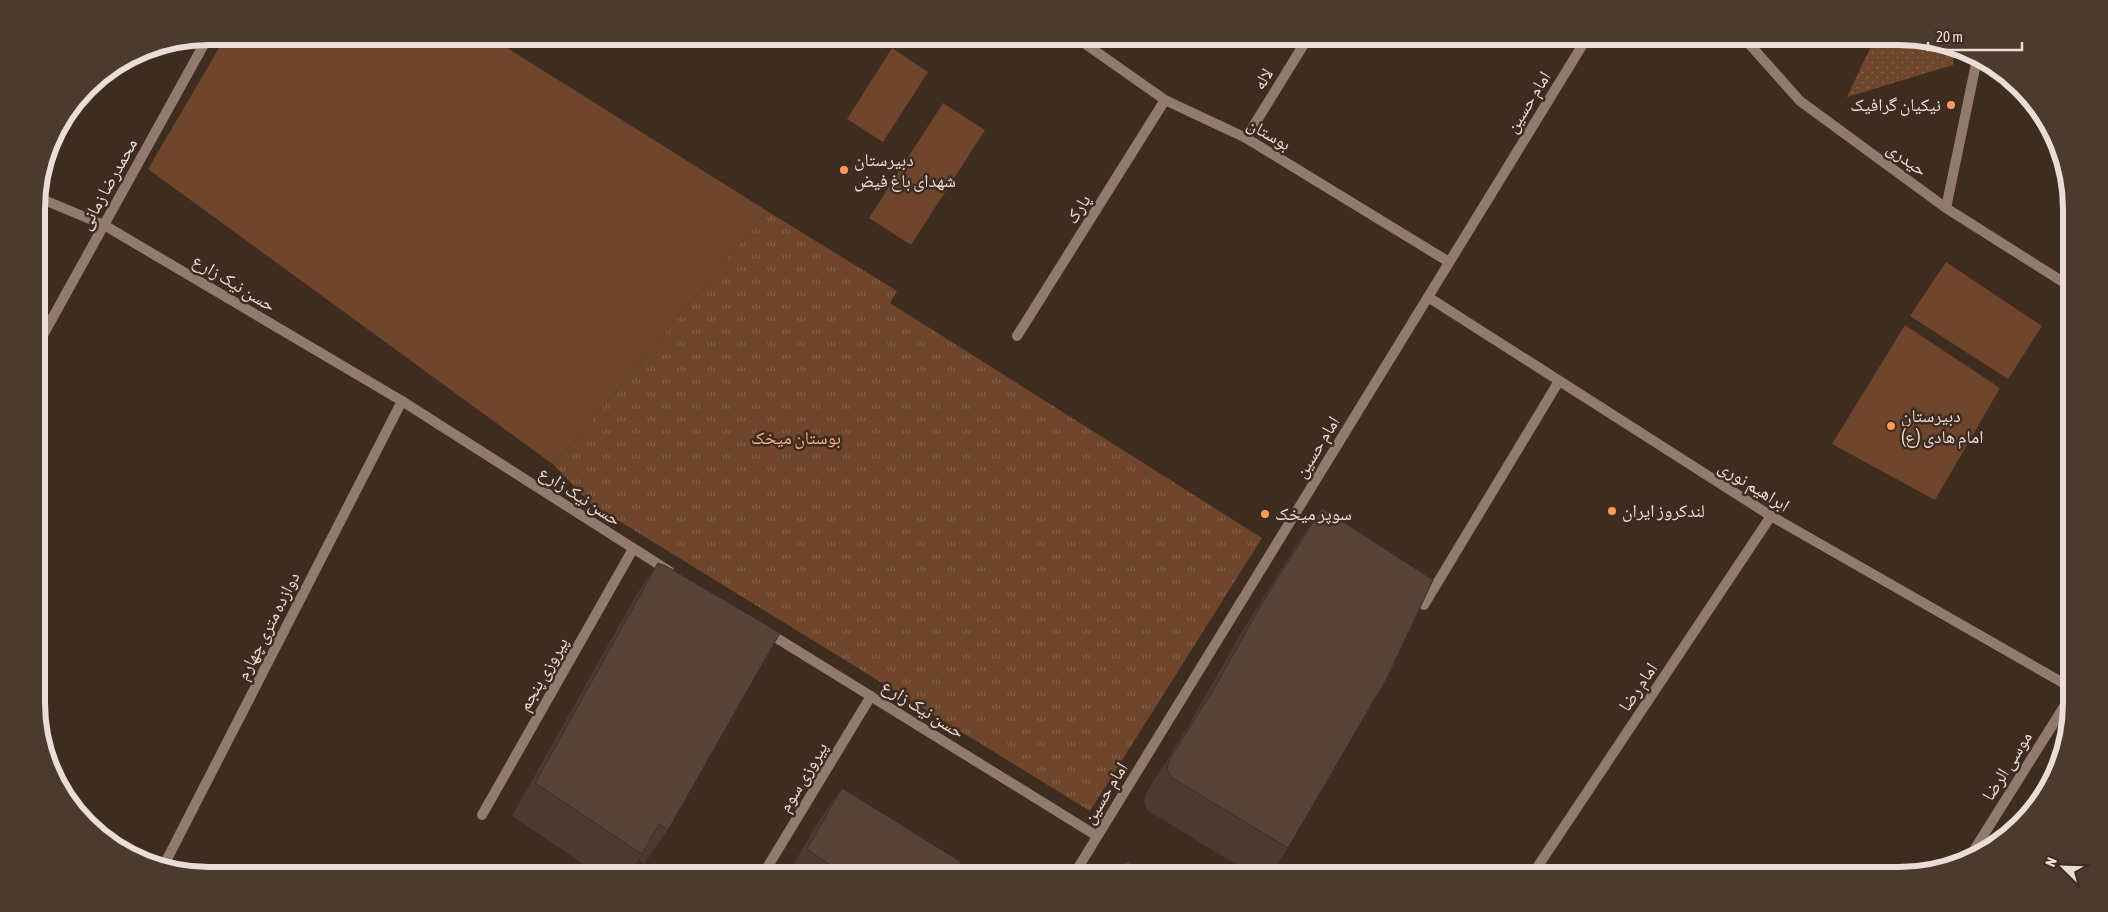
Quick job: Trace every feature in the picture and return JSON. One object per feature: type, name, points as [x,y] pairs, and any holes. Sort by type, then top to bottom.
[{"type":"street","name":"محمدرضا زمانی","points":[[45,332],[203,45]]},
{"type":"street","name":"بوستان","points":[[1087,45],[1165,100],[1246,138],[1448,262]]},
{"type":"street","name":"لاله","points":[[1246,138],[1303,45]]},
{"type":"street","name":"امام حسین","points":[[1079,867],[1582,45]]},
{"type":"street","name":"حیدری","points":[[1750,45],[1800,101],[1946,208],[2063,282]]},
{"type":"street","points":[[1946,208],[1976,65]]},
{"type":"street","name":"پارک","points":[[1017,336],[1165,100]]},
{"type":"street","name":"حسن نیک زارع","points":[[45,200],[104,225],[402,401],[675,575]]},
{"type":"street","name":"ابراهیم نوری","points":[[1428,297],[1771,516],[2063,683]]},
{"type":"street","points":[[1424,605],[1559,381]]},
{"type":"street","name":"دوازده متری چهارم","points":[[166,861],[402,401]]},
{"type":"street","name":"امام رضا","points":[[1538,867],[1771,516]]},
{"type":"street","name":"پیروزی پنجم","points":[[482,815],[633,549]]},
{"type":"street","name":"حسن نیک زارع","points":[[760,628],[1098,836]]},
{"type":"street","name":"پیروزی سوم","points":[[767,867],[871,696]]},
{"type":"street","name":"موسی الرضا","points":[[1976,847],[2063,709]]},
{"type":"green space","points":[[221,45],[502,45],[767,211],[554,465],[148,169]]},
{"type":"green space","points":[[1872,45],[1920,46],[1954,55],[1953,65],[1847,97]]},
{"type":"green space","points":[[892,48],[928,72],[883,142],[847,119]]},
{"type":"green space","points":[[943,103],[985,130],[911,245],[869,218]]},
{"type":"green space","name":"بوستان میخک","points":[[767,211],[897,291],[890,303],[1262,538],[1090,811],[590,503],[554,465]]},
{"type":"green space","points":[[1946,262],[2042,326],[2008,379],[1910,316]]},
{"type":"green space","points":[[1905,325],[2000,388],[1935,500],[1832,444]]},
{"type":"building","points":[[1322,508],[1433,580],[1387,678],[1288,848],[1171,777],[1167,769],[1169,760],[1212,692],[1264,600]]},
{"type":"building","points":[[658,563],[780,633],[668,830],[659,824],[642,854],[535,783]]},
{"type":"building","points":[[842,788],[961,862],[958,867],[833,867],[807,849]]},
{"type":"building","points":[[1128,862],[1136,867],[1115,867]]},
{"type":"place","name":"نیکیان گرافیک","points":[[1951,105]]},
{"type":"place","name":"دبیرستان شهدای باغ فیض","points":[[844,170]]},
{"type":"place","name":"دبیرستان امام هادی (ع)","points":[[1891,426]]},
{"type":"place","name":"لندکروز ایران","points":[[1612,511]]},
{"type":"place","name":"سوپر میخک","points":[[1265,514]]}]
